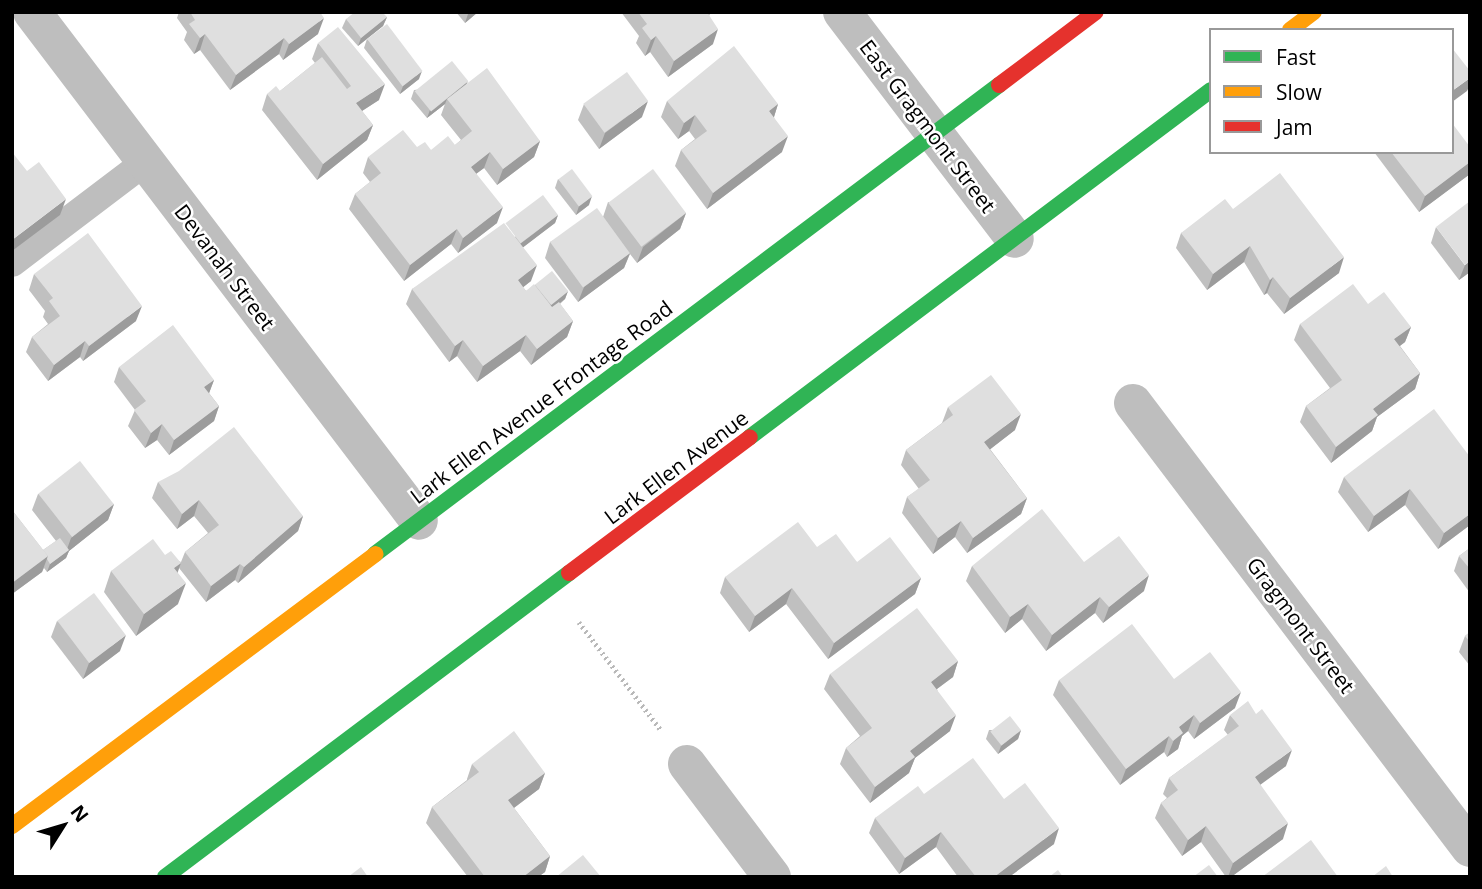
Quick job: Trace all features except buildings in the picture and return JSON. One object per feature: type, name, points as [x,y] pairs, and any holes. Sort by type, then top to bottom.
[{"type":"street","name":"Devanah Street","points":[[33,12],[419,521]]},
{"type":"street","name":"East Gragmont Street","points":[[842,12],[1015,239]]},
{"type":"street","name":"Lark Ellen Avenue Frontage Road","points":[[12,826],[932,132],[1096,12]]},
{"type":"street","points":[[1293,28],[1314,12]]},
{"type":"street","name":"Lark Ellen Avenue","points":[[165,877],[1209,92]]},
{"type":"street","name":"Gragmont Street","points":[[1133,403],[1470,848]]},
{"type":"street","points":[[687,764],[772,877]]},
{"type":"lane","points":[[12,263],[145,162]]},
{"type":"path","points":[[552,587],[687,764]]},
{"type":"traffic: fast","points":[[375,554],[999,85]]},
{"type":"traffic: fast","points":[[750,437],[1209,92]]},
{"type":"traffic: fast","points":[[165,877],[569,573]]},
{"type":"traffic: slow","points":[[1293,28],[1314,12]]},
{"type":"traffic: slow","points":[[12,826],[375,554]]},
{"type":"traffic: jam","points":[[999,85],[1096,12]]},
{"type":"traffic: jam","points":[[569,573],[750,437]]}]
